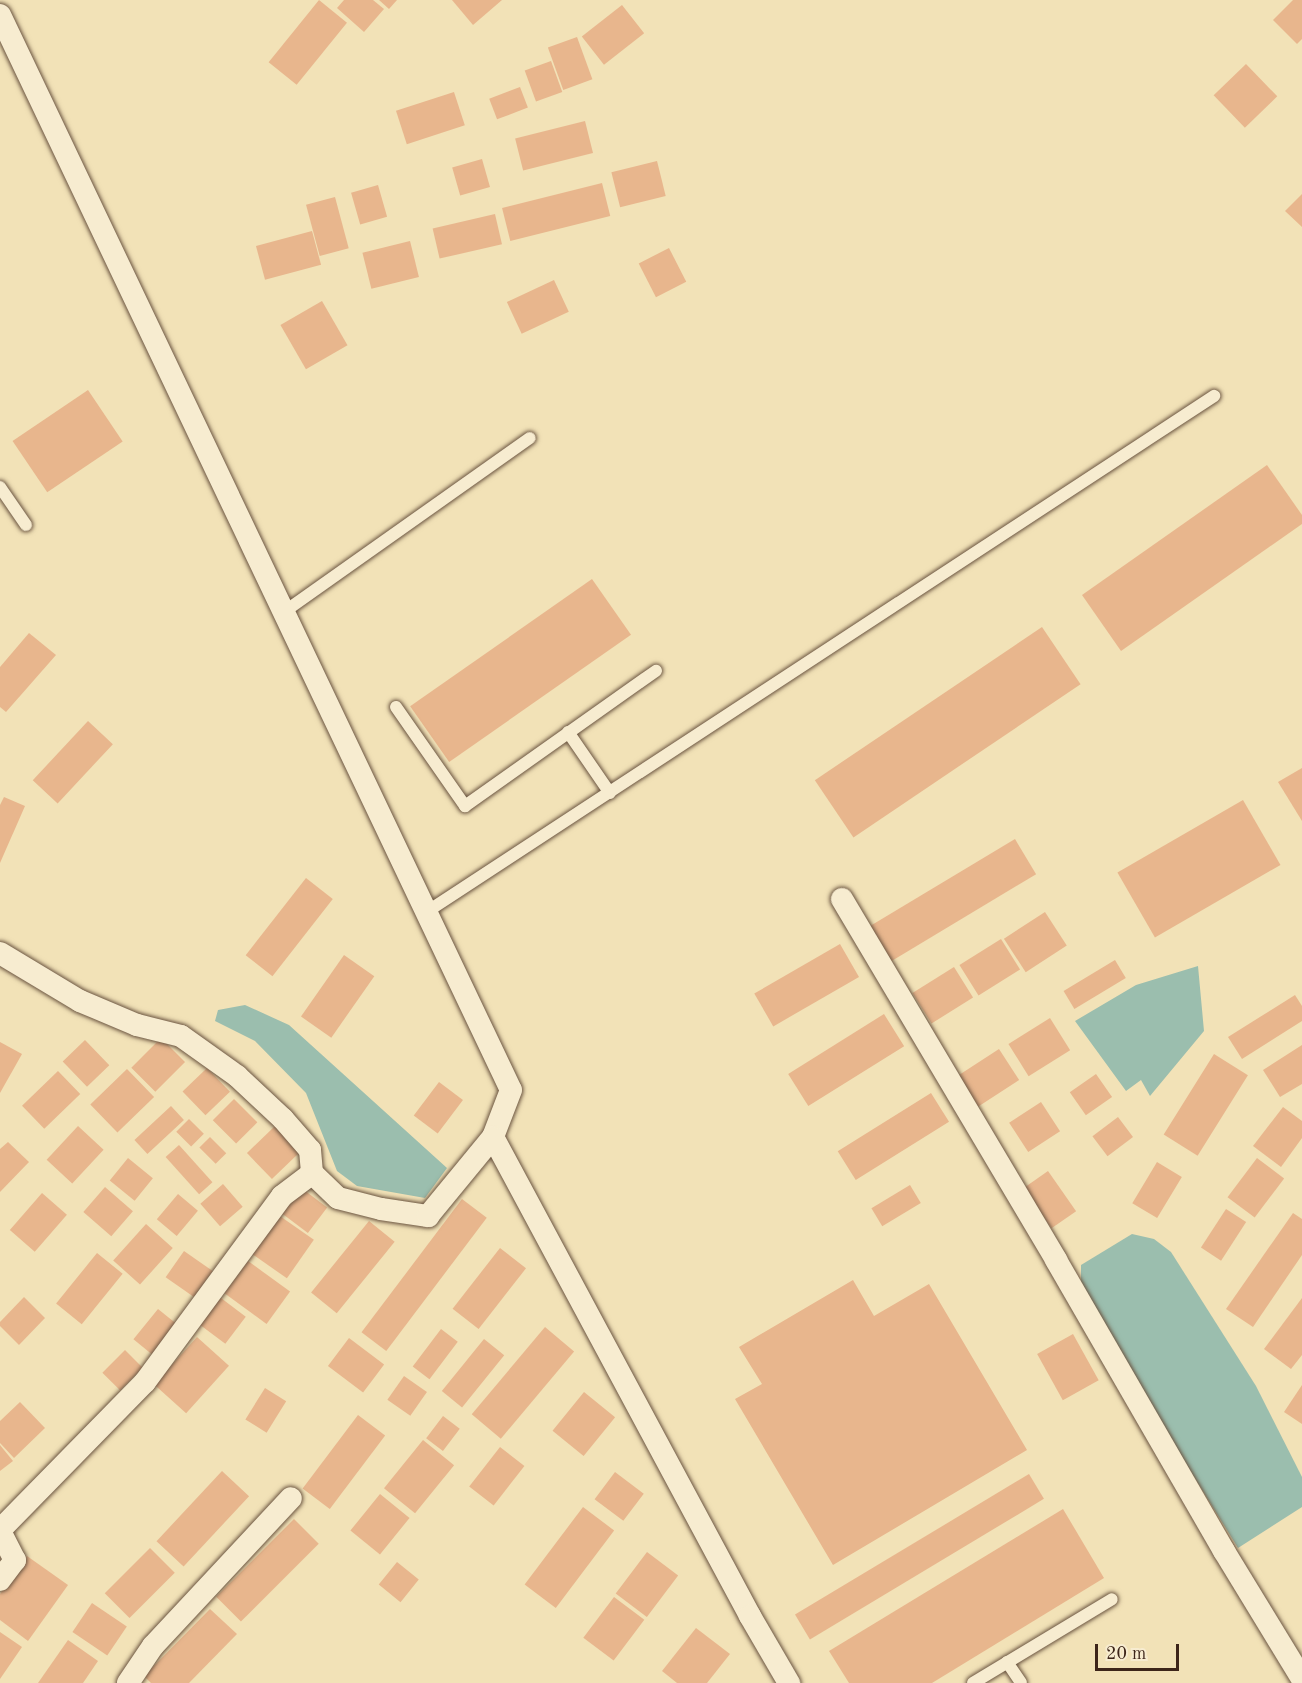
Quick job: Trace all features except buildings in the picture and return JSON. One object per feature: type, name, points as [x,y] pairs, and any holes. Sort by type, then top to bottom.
[{"type":"street","points":[[0,15],[511,1090],[493,1137],[428,1216],[338,1198],[312,1173],[310,1150],[283,1119],[237,1076],[181,1035],[136,1025],[80,1001],[0,952]]},
{"type":"street","points":[[842,899],[1056,1260],[1224,1551],[1302,1679]]},
{"type":"street","points":[[493,1137],[750,1616],[789,1683]]},
{"type":"street","points":[[0,1580],[15,1560],[0,1531],[145,1382],[282,1196],[312,1173]]},
{"type":"street","points":[[128,1683],[153,1646],[291,1498]]},
{"type":"lane","points":[[428,912],[1214,396]]},
{"type":"lane","points":[[284,612],[530,438]]},
{"type":"lane","points":[[0,487],[26,525]]},
{"type":"lane","points":[[396,707],[465,806],[656,671]]},
{"type":"lane","points":[[568,732],[610,793]]},
{"type":"lane","points":[[973,1683],[1112,1599]]},
{"type":"lane","points":[[1008,1662],[1021,1683]]},
{"type":"shaded area","points":[[1198,966],[1204,1031],[1150,1096],[1141,1080],[1126,1091],[1075,1021],[1136,985]]},
{"type":"shaded area","points":[[245,1005],[289,1025],[447,1168],[425,1198],[357,1186],[337,1171],[306,1093],[255,1041],[215,1021],[218,1010]]},
{"type":"shaded area","points":[[1132,1234],[1154,1239],[1171,1252],[1256,1386],[1302,1477],[1302,1507],[1238,1548],[1114,1347],[1081,1281],[1081,1265]]}]
